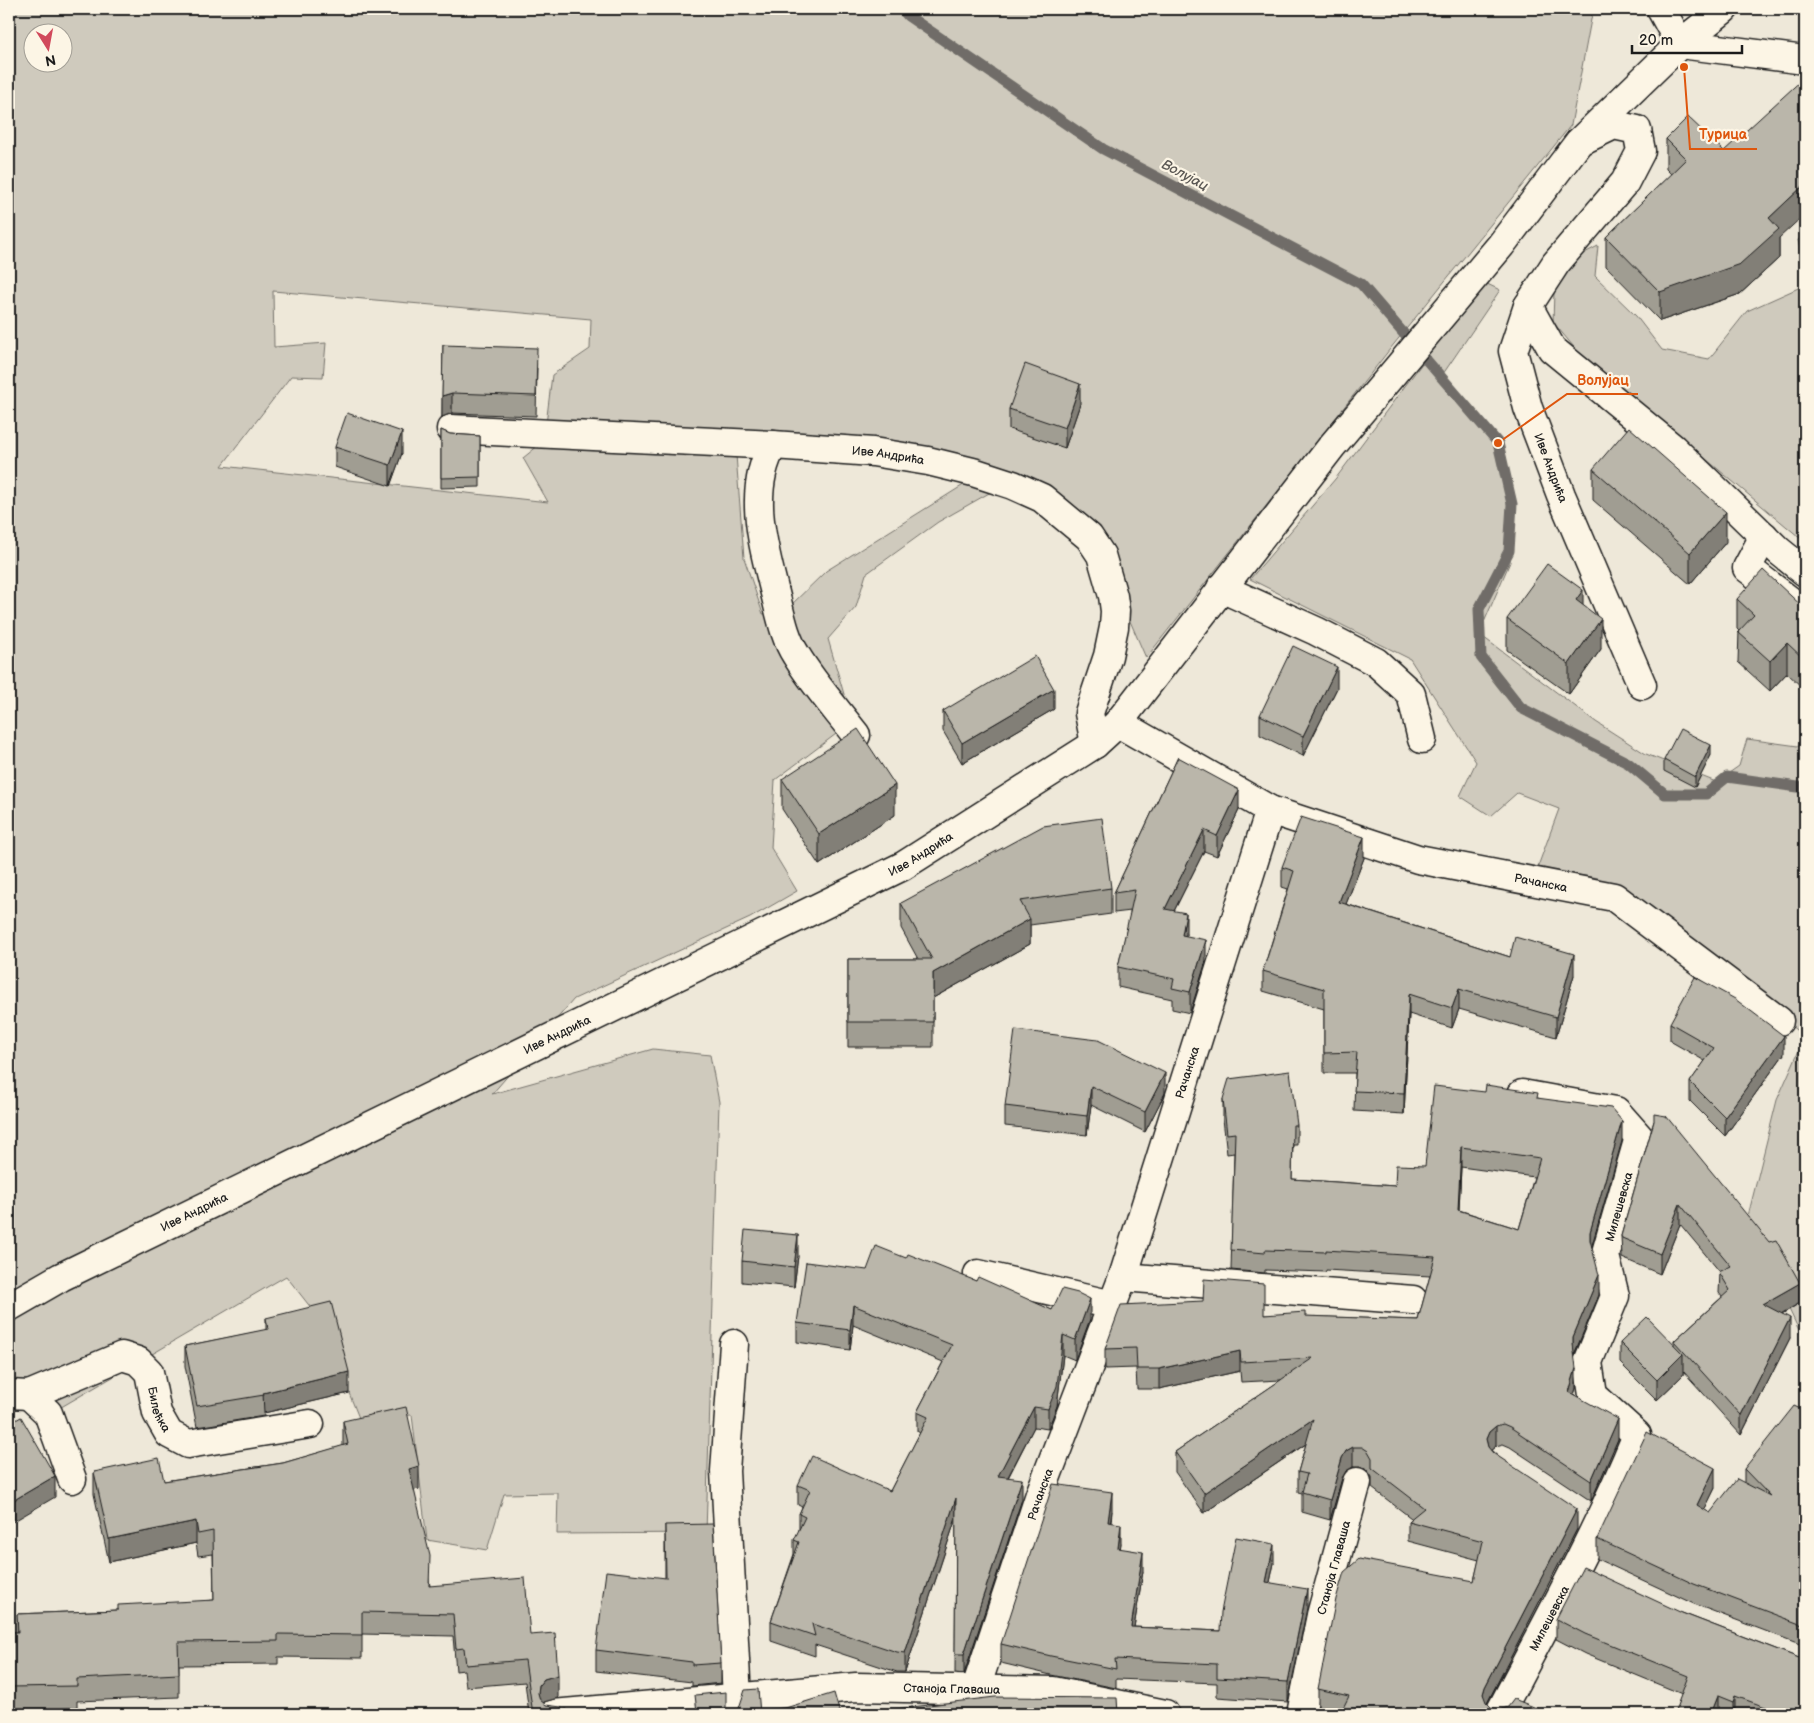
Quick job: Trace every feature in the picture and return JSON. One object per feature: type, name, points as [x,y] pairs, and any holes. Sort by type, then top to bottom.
[{"type":"street","points":[[1661,9],[1680,44],[1805,60]]},
{"type":"street","name":"Иве Андрића","points":[[9,1307],[61,1277],[903,866],[1096,744],[1118,723],[1332,446],[1501,244],[1579,142],[1680,44],[1724,9]]},
{"type":"street","name":"Иве Андрића","points":[[1579,142],[1614,125],[1637,130],[1641,151],[1625,182],[1556,263],[1528,306],[1513,351],[1528,408],[1565,503],[1642,685]]},
{"type":"street","points":[[1528,306],[1552,349],[1673,448],[1779,551],[1805,572]]},
{"type":"street","name":"Иве Андрића","points":[[450,429],[773,444],[873,452],[928,461],[973,472],[1013,484],[1042,498],[1089,537],[1101,555],[1107,574],[1115,611],[1114,627],[1108,656],[1090,714],[1096,744]]},
{"type":"street","points":[[773,444],[762,470],[760,520],[764,549],[786,634],[795,655],[856,734]]},
{"type":"street","points":[[1764,536],[1747,568],[1805,612]]},
{"type":"street","points":[[1221,588],[1316,631],[1376,662],[1411,694],[1422,739]]},
{"type":"street","name":"Рачанска","points":[[1118,723],[1270,810],[1418,859],[1614,897],[1779,1021]]},
{"type":"street","name":"Рачанска","points":[[976,1688],[1040,1494],[1123,1277],[1270,810]]},
{"type":"street","name":"Милешевска","points":[[1499,1714],[1576,1567],[1637,1435],[1593,1395],[1588,1362],[1615,1296],[1605,1256],[1638,1136],[1616,1111],[1522,1094]]},
{"type":"street","points":[[978,1274],[1113,1305]]},
{"type":"street","points":[[1123,1277],[1413,1300]]},
{"type":"street","points":[[734,1344],[725,1471],[737,1698]]},
{"type":"street","name":"Билећка","points":[[19,1394],[122,1356],[138,1361],[149,1372],[157,1413],[169,1434],[188,1444],[310,1424]]},
{"type":"street","name":"Билећка","points":[[19,1394],[48,1413],[72,1479]]},
{"type":"street","name":"Станоја Главаша","points":[[1301,1714],[1322,1615],[1358,1482]]},
{"type":"street","points":[[1573,1508],[1597,1524]]},
{"type":"street","points":[[1576,1567],[1602,1579]]},
{"type":"street","name":"Станоја Главаша","points":[[553,1714],[856,1687],[1052,1690],[1165,1714]]},
{"type":"shaded area","points":[[9,9],[1593,9],[1571,125],[1390,349],[1146,658],[1088,524],[1021,475],[938,522],[866,574],[856,607],[828,639],[852,722],[775,780],[771,848],[797,891],[750,918],[574,999],[492,1094],[653,1049],[710,1055],[719,1102],[706,1533],[557,1534],[558,1493],[504,1494],[487,1550],[427,1540],[412,1415],[359,1418],[319,1318],[286,1276],[51,1413],[9,1398]],"holes":[[[273,291],[591,319],[590,349],[552,375],[544,441],[523,458],[548,502],[222,466],[291,376],[323,377],[326,343],[274,347]],[[757,430],[913,444],[965,484],[826,571],[788,608],[763,614],[744,558],[736,455],[718,431]]]},
{"type":"shaded area","points":[[1805,234],[1805,277],[1798,240]]},
{"type":"shaded area","points":[[1598,246],[1595,276],[1636,316],[1662,350],[1709,359],[1747,311],[1805,285],[1805,542],[1578,352],[1553,322],[1554,292],[1573,259]]},
{"type":"shaded area","points":[[1483,282],[1500,290],[1443,374],[1505,453],[1515,510],[1510,562],[1479,634],[1596,722],[1646,754],[1716,782],[1739,766],[1747,739],[1805,747],[1805,1037],[1669,929],[1598,878],[1537,869],[1559,809],[1517,793],[1491,816],[1460,796],[1476,762],[1410,659],[1250,579],[1336,478]]},
{"type":"shaded area","points":[[1805,1037],[1805,1343],[1747,1220],[1777,1100]]},
{"type":"building","points":[[1805,77],[1805,184],[1769,218],[1779,229],[1740,264],[1660,292],[1606,237],[1686,159],[1666,139],[1688,117],[1724,151]]},
{"type":"building","points":[[443,345],[537,348],[536,396],[452,393],[442,396]]},
{"type":"building","points":[[1025,364],[1080,384],[1065,428],[1009,409]]},
{"type":"building","points":[[347,413],[402,432],[390,465],[335,447]]},
{"type":"building","points":[[1629,427],[1726,512],[1690,553],[1593,469]]},
{"type":"building","points":[[441,430],[450,434],[480,436],[480,477],[441,478]]},
{"type":"building","points":[[1547,564],[1583,590],[1576,600],[1601,619],[1569,664],[1507,619]]},
{"type":"building","points":[[1763,570],[1805,609],[1805,660],[1787,643],[1770,661],[1738,632],[1754,615],[1737,599]]},
{"type":"building","points":[[1293,646],[1337,667],[1303,736],[1260,715]]},
{"type":"building","points":[[1035,656],[1054,689],[962,743],[943,711]]},
{"type":"building","points":[[858,729],[895,785],[819,834],[782,779]]},
{"type":"building","points":[[1680,729],[1711,745],[1695,777],[1664,760]]},
{"type":"building","points":[[1178,757],[1239,790],[1217,836],[1204,830],[1165,909],[1186,913],[1182,935],[1206,940],[1190,992],[1172,988],[1174,979],[1118,967],[1135,890],[1114,893]]},
{"type":"building","points":[[1301,817],[1364,837],[1339,902],[1510,957],[1515,937],[1574,954],[1556,1017],[1459,989],[1452,1008],[1409,994],[1404,1093],[1354,1091],[1357,1052],[1324,1053],[1324,989],[1263,971],[1294,871],[1282,867]]},
{"type":"building","points":[[1102,818],[1111,888],[1020,901],[1030,919],[933,973],[933,1022],[848,1022],[848,959],[932,959],[901,903],[1043,826]]},
{"type":"building","points":[[1695,977],[1735,999],[1784,1036],[1725,1117],[1690,1082],[1714,1048],[1670,1023]]},
{"type":"building","points":[[1015,1030],[1098,1040],[1165,1073],[1145,1112],[1091,1086],[1087,1116],[1005,1106]]},
{"type":"building","points":[[1290,1071],[1297,1125],[1293,1125],[1292,1179],[1395,1186],[1396,1165],[1425,1166],[1434,1086],[1485,1092],[1486,1085],[1538,1093],[1537,1098],[1611,1108],[1622,1121],[1590,1232],[1590,1240],[1599,1275],[1573,1337],[1576,1368],[1569,1392],[1618,1419],[1591,1481],[1503,1424],[1496,1426],[1489,1432],[1486,1439],[1488,1447],[1493,1453],[1577,1509],[1483,1694],[1486,1702],[1492,1708],[1500,1710],[1508,1707],[1514,1699],[1551,1714],[1340,1714],[1349,1696],[1318,1689],[1336,1599],[1344,1572],[1359,1559],[1474,1581],[1483,1541],[1408,1521],[1424,1508],[1372,1468],[1372,1458],[1368,1451],[1362,1447],[1353,1447],[1346,1451],[1342,1458],[1330,1500],[1302,1492],[1307,1474],[1298,1472],[1313,1419],[1204,1493],[1175,1452],[1313,1358],[1241,1362],[1240,1351],[1159,1369],[1137,1369],[1136,1348],[1105,1349],[1121,1305],[1203,1301],[1204,1279],[1264,1284],[1264,1315],[1305,1312],[1305,1316],[1418,1320],[1435,1257],[1326,1250],[1326,1252],[1265,1250],[1265,1253],[1231,1250],[1235,1133],[1227,1134],[1223,1099],[1229,1079]],"holes":[[[1461,1147],[1540,1158],[1519,1229],[1458,1210]]]},
{"type":"building","points":[[1654,1114],[1666,1116],[1769,1242],[1776,1240],[1800,1283],[1763,1304],[1790,1318],[1741,1415],[1674,1341],[1730,1290],[1719,1272],[1731,1266],[1680,1204],[1660,1254],[1621,1236],[1654,1121]]},
{"type":"building","points":[[745,1230],[798,1235],[794,1267],[742,1261]]},
{"type":"building","points":[[876,1246],[906,1258],[908,1254],[976,1281],[978,1277],[1052,1310],[1062,1289],[1078,1293],[1090,1299],[1075,1340],[1063,1335],[1057,1386],[1048,1409],[1034,1407],[998,1476],[1022,1479],[964,1654],[955,1654],[956,1498],[905,1653],[812,1624],[815,1636],[771,1621],[799,1542],[794,1540],[805,1517],[799,1514],[810,1490],[798,1485],[812,1456],[890,1491],[928,1417],[917,1412],[952,1345],[853,1305],[850,1330],[797,1323],[806,1262],[867,1270]]},
{"type":"building","points":[[331,1302],[349,1372],[263,1393],[264,1395],[197,1406],[185,1346],[268,1329],[266,1318]]},
{"type":"building","points":[[1647,1317],[1683,1354],[1657,1380],[1620,1343]]},
{"type":"building","points":[[1794,1406],[1805,1411],[1805,1504],[1802,1510],[1805,1512],[1805,1626],[1694,1584],[1597,1539],[1647,1432],[1715,1468],[1697,1505],[1710,1513],[1737,1479],[1770,1496],[1744,1469]]},
{"type":"building","points":[[406,1407],[419,1466],[409,1469],[430,1556],[429,1586],[525,1578],[530,1635],[555,1633],[558,1675],[544,1679],[539,1685],[538,1693],[540,1700],[546,1705],[561,1707],[561,1710],[567,1709],[568,1714],[533,1714],[525,1660],[466,1665],[464,1648],[456,1649],[453,1614],[362,1612],[362,1635],[278,1634],[278,1641],[178,1642],[179,1674],[77,1679],[77,1686],[9,1687],[9,1632],[18,1632],[17,1614],[118,1610],[118,1605],[214,1600],[213,1531],[198,1534],[196,1521],[109,1539],[94,1472],[159,1458],[164,1481],[283,1463],[348,1444],[343,1421]]},
{"type":"building","points":[[21,1417],[55,1476],[9,1503],[9,1424]]},
{"type":"building","points":[[1053,1484],[1112,1492],[1108,1522],[1121,1524],[1118,1548],[1143,1552],[1131,1627],[1220,1631],[1221,1612],[1236,1537],[1274,1544],[1266,1582],[1307,1589],[1288,1682],[1217,1678],[1217,1664],[1115,1659],[1116,1669],[1001,1644]]},
{"type":"building","points":[[713,1524],[721,1663],[692,1665],[692,1662],[596,1650],[606,1571],[666,1578],[665,1525]]},
{"type":"building","points":[[1583,1567],[1682,1613],[1799,1658],[1805,1658],[1805,1714],[1785,1714],[1735,1696],[1733,1702],[1718,1696],[1711,1714],[1674,1714],[1688,1676],[1585,1634],[1556,1619]]},
{"type":"building","points":[[758,1689],[760,1714],[737,1714],[745,1690]]},
{"type":"building","points":[[726,1692],[726,1714],[683,1714],[697,1712],[695,1695]]},
{"type":"building","points":[[834,1693],[840,1714],[766,1714]]},
{"type":"building","points":[[995,1697],[1117,1698],[1118,1714],[854,1714]]},
{"type":"waterway","name":"Волујац","points":[[902,9],[908,16],[1103,149],[1361,284],[1498,443],[1512,504],[1509,551],[1479,609],[1481,657],[1521,708],[1628,763],[1665,794],[1706,794],[1727,777],[1805,788]]},
{"type":"place","name":"Турица","points":[[1684,67]]},
{"type":"place","name":"Волујац","points":[[1498,443]]}]
